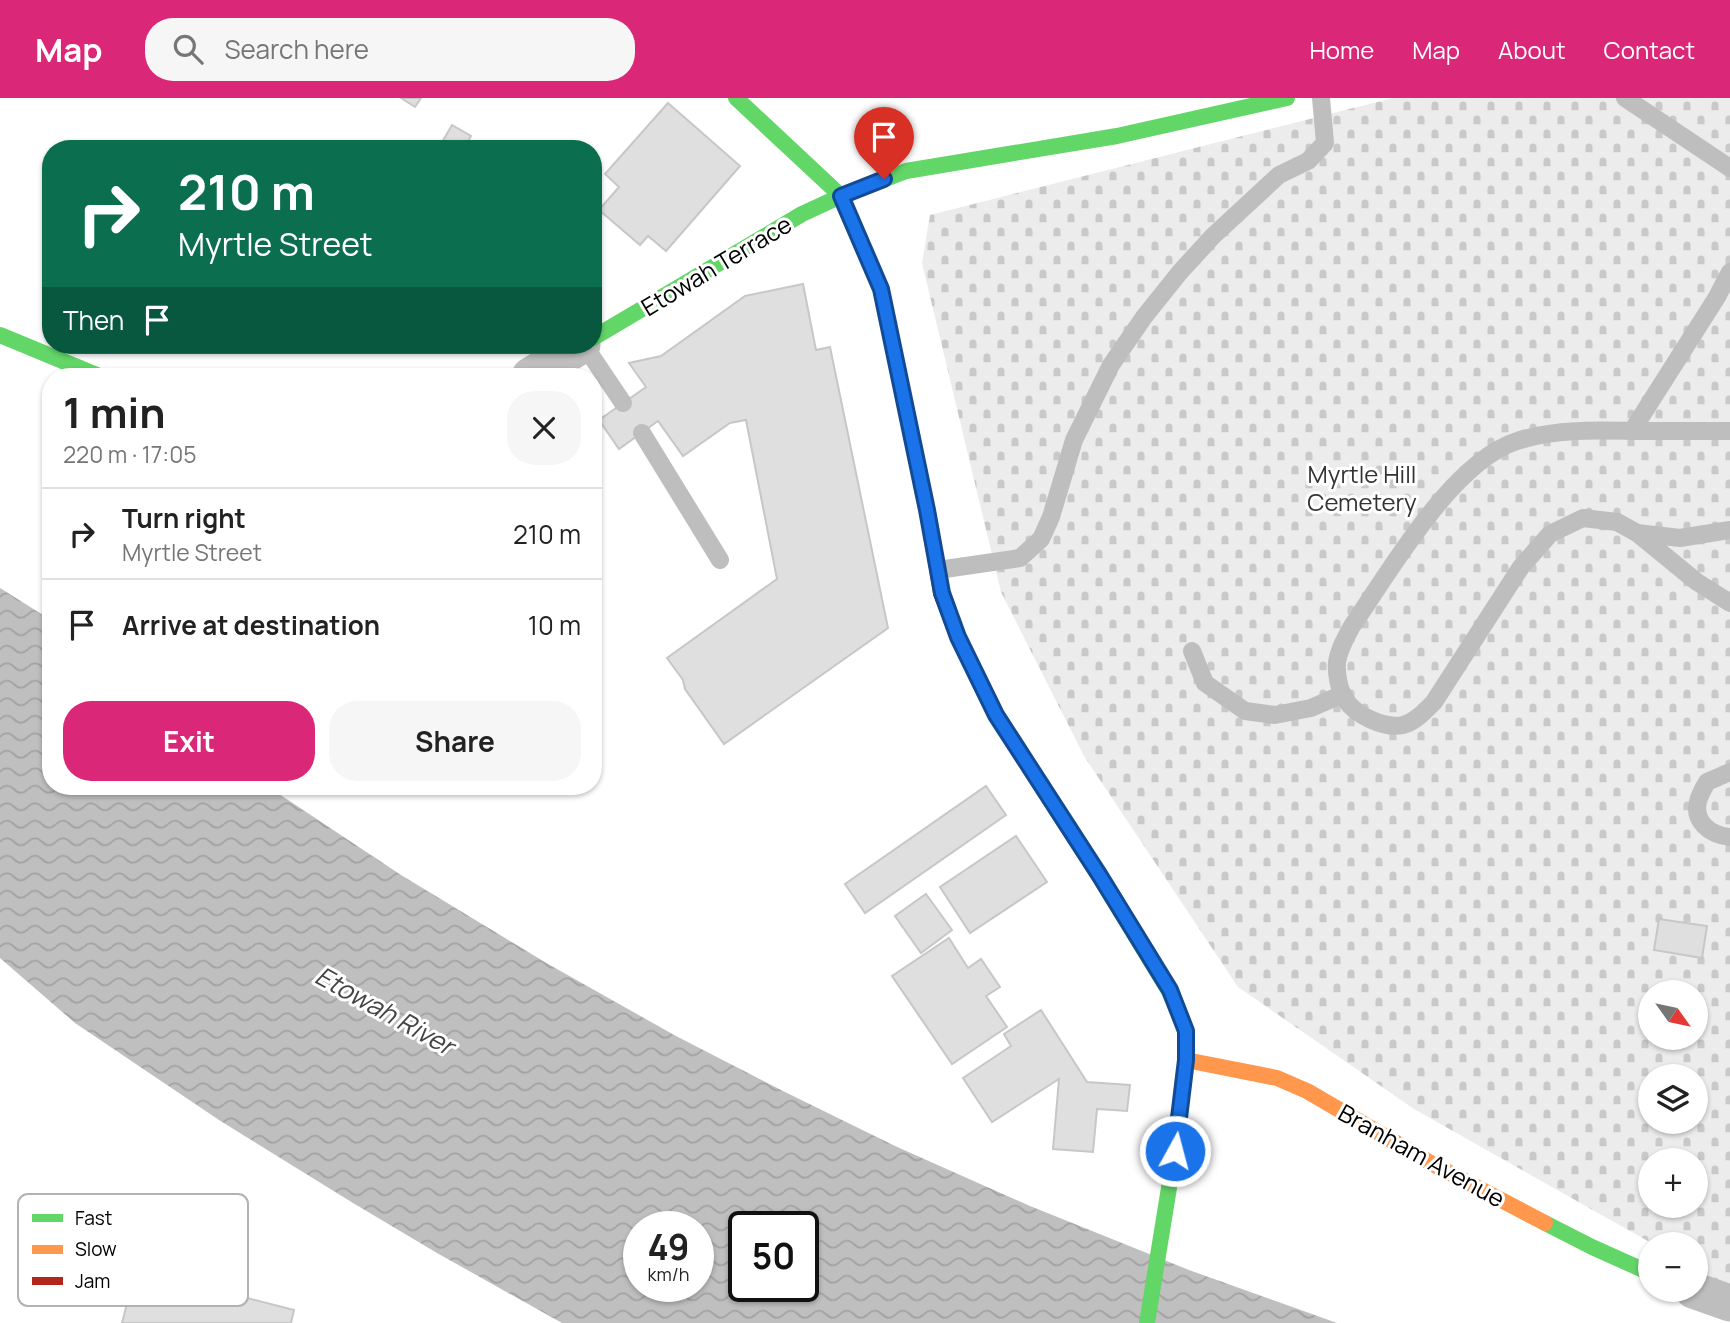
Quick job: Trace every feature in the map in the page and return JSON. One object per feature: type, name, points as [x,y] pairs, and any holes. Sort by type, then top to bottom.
[{"type":"street","points":[[736,98],[841,196],[881,289],[942,593],[958,637],[996,715],[1170,990],[1186,1031],[1186,1060],[1175,1151],[1147,1323]]},
{"type":"street","name":"Etowah Terrace","points":[[602,333],[802,214],[906,171],[1117,136],[1287,98]]},
{"type":"street","points":[[0,335],[42,352]]},
{"type":"street","points":[[46,354],[80,368]]},
{"type":"street","points":[[544,368],[568,354]]},
{"type":"street","name":"Branham Avenue","points":[[1186,1060],[1277,1078],[1307,1091],[1427,1161],[1568,1235],[1638,1267]]},
{"type":"street","points":[[1708,1295],[1730,1303]]},
{"type":"lane","points":[[938,570],[1020,558],[1041,538],[1051,517],[1074,440],[1111,365],[1144,317],[1213,236],[1279,175],[1308,161],[1325,143],[1321,98]]},
{"type":"lane","points":[[1625,98],[1730,168]]},
{"type":"lane","points":[[1632,430],[1717,297],[1730,272]]},
{"type":"lane","points":[[602,373],[623,403]]},
{"type":"lane","points":[[1730,431],[1574,430],[1516,441],[1495,451],[1475,465],[1446,495],[1420,527],[1352,626],[1337,661],[1339,682],[1345,699],[1360,715],[1383,725],[1403,725],[1420,715],[1434,702],[1521,567],[1550,534],[1583,518],[1617,522],[1637,533],[1698,582],[1730,603]]},
{"type":"lane","points":[[642,433],[720,560]]},
{"type":"lane","points":[[1637,533],[1680,538],[1730,530]]},
{"type":"lane","points":[[1192,651],[1205,683],[1244,711],[1275,715],[1311,708],[1343,694]]},
{"type":"lane","points":[[1730,772],[1707,782],[1698,800],[1699,818],[1711,832],[1730,837]]},
{"type":"green space","name":"Myrtle Hill Cemetery","points":[[1393,98],[1730,98],[1730,1286],[1708,1276],[1708,1232],[1638,1232],[1638,1236],[1414,1109],[1238,987],[1084,756],[1001,592],[922,263],[930,215]]},
{"type":"water","name":"Etowah River","points":[[0,588],[42,614],[42,795],[281,795],[401,875],[548,964],[676,1036],[785,1092],[895,1146],[1030,1206],[1189,1270],[1337,1323],[562,1323],[437,1253],[219,1120],[75,1023],[0,958]]},
{"type":"building","points":[[401,98],[421,98],[415,107]]},
{"type":"building","points":[[668,103],[740,166],[666,251],[648,236],[640,245],[602,213],[602,207],[619,187],[605,174]]},
{"type":"building","points":[[452,125],[471,136],[469,140],[443,140]]},
{"type":"building","points":[[803,284],[816,350],[830,347],[888,628],[724,744],[685,689],[683,680],[667,658],[777,579],[746,420],[730,423],[683,456],[658,421],[619,449],[602,424],[602,418],[646,387],[629,363],[661,356],[745,296]]},
{"type":"building","points":[[986,786],[1006,815],[865,913],[845,884]]},
{"type":"building","points":[[1016,836],[1047,882],[970,933],[940,887]]},
{"type":"building","points":[[926,894],[952,930],[921,953],[895,916]]},
{"type":"building","points":[[1659,919],[1707,926],[1702,958],[1654,950]]},
{"type":"building","points":[[949,938],[968,968],[981,959],[1000,987],[986,996],[1007,1027],[952,1064],[892,976]]},
{"type":"building","points":[[1041,1010],[1087,1082],[1130,1085],[1127,1111],[1097,1109],[1093,1152],[1053,1149],[1059,1079],[992,1122],[963,1078],[1011,1046],[1004,1034]]},
{"type":"building","points":[[248,1298],[294,1310],[291,1323],[122,1323],[126,1306],[248,1306]]},
{"type":"traffic: fast","points":[[736,98],[841,196],[881,289],[929,519]]},
{"type":"traffic: fast","points":[[602,333],[802,214],[906,171],[1117,136],[1287,98]]},
{"type":"traffic: fast","points":[[0,335],[42,352]]},
{"type":"traffic: fast","points":[[46,354],[80,368]]},
{"type":"traffic: fast","points":[[1031,770],[1169,991],[1186,1031],[1186,1060],[1175,1151],[1147,1323]]},
{"type":"traffic: fast","points":[[1545,1223],[1638,1268]]},
{"type":"traffic: slow","points":[[1186,1060],[1277,1078],[1307,1091],[1427,1161],[1545,1223]]},
{"type":"traffic: jam","points":[[929,519],[941,593],[958,637],[996,715],[1031,770]]},
{"type":"route","points":[[884,179],[841,196],[881,289],[942,593],[958,637],[996,715],[1170,990],[1186,1031],[1186,1060],[1175,1151]]}]
